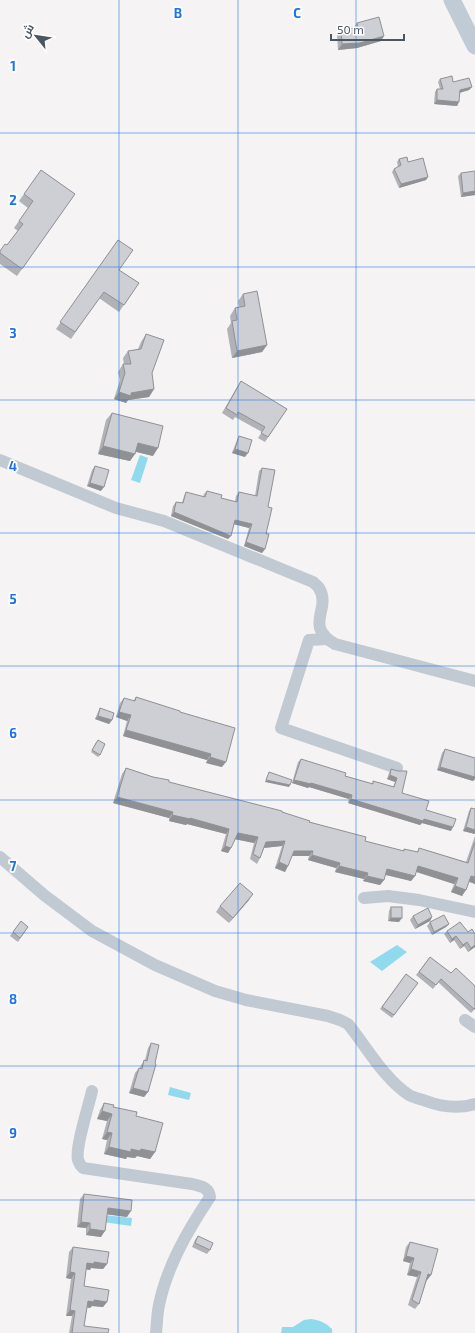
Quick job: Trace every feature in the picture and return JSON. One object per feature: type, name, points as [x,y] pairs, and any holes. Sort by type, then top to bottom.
[{"type":"main road","points":[[452,0],[475,46]]},
{"type":"street","points":[[0,460],[116,508],[164,521],[312,582],[319,588],[321,595],[322,602],[319,618],[320,630],[327,639],[335,644],[475,680]]},
{"type":"street","points":[[327,639],[309,640],[281,728],[397,768]]},
{"type":"street","points":[[0,857],[44,895],[92,931],[129,952],[215,991],[246,1000],[328,1016],[340,1020],[348,1024],[391,1079],[410,1095],[443,1106],[462,1107],[475,1104]]},
{"type":"street","points":[[364,898],[388,896],[413,899],[475,912]]},
{"type":"street","points":[[92,1091],[78,1152],[78,1159],[83,1168],[192,1184],[206,1188],[210,1193],[210,1196],[171,1266],[163,1287],[158,1308],[156,1333]]},
{"type":"water","points":[[140,455],[148,458],[140,483],[131,480]]},
{"type":"water","points":[[397,945],[407,952],[382,971],[370,962]]},
{"type":"water","points":[[170,1087],[191,1093],[189,1100],[168,1095]]},
{"type":"water","points":[[104,1215],[132,1218],[131,1226],[103,1222]]},
{"type":"water","points":[[311,1319],[325,1323],[332,1329],[332,1333],[281,1333],[282,1327],[293,1327],[304,1320]]},
{"type":"building","points":[[379,17],[384,36],[360,43],[342,44],[341,29],[358,28],[357,23]]},
{"type":"building","points":[[452,76],[453,82],[469,78],[472,87],[460,90],[459,102],[437,100],[437,89],[443,89],[440,79]]},
{"type":"building","points":[[407,157],[408,162],[423,158],[428,177],[401,184],[394,169],[401,165],[399,159]]},
{"type":"building","points":[[41,170],[75,194],[22,269],[0,253],[0,251],[5,244],[7,245],[23,224],[19,221],[33,201],[24,194]]},
{"type":"building","points":[[475,171],[475,191],[463,193],[461,173]]},
{"type":"building","points":[[118,240],[133,250],[119,270],[139,283],[124,305],[104,292],[75,332],[60,322]]},
{"type":"building","points":[[257,291],[267,345],[237,351],[232,321],[237,320],[235,308],[245,306],[243,294]]},
{"type":"building","points":[[146,334],[164,340],[152,373],[154,389],[131,393],[131,396],[119,392],[125,373],[123,364],[131,364],[128,351],[141,349]]},
{"type":"building","points":[[241,381],[287,409],[268,437],[261,433],[265,427],[238,412],[237,415],[226,408]]},
{"type":"building","points":[[112,413],[163,426],[158,448],[138,443],[135,454],[103,446]]},
{"type":"building","points":[[239,436],[252,440],[248,453],[235,449]]},
{"type":"building","points":[[95,466],[109,470],[104,487],[90,483]]},
{"type":"building","points":[[262,468],[275,470],[268,507],[272,508],[266,534],[269,534],[265,549],[246,542],[252,524],[235,520],[231,536],[174,512],[176,502],[183,503],[186,492],[205,497],[207,491],[222,495],[221,498],[237,502],[239,492],[257,496]]},
{"type":"building","points":[[136,697],[235,728],[226,762],[210,757],[211,754],[126,730],[131,715],[119,712],[124,698],[135,701]]},
{"type":"building","points":[[100,708],[114,713],[112,720],[98,716]]},
{"type":"building","points":[[98,740],[105,744],[100,755],[92,750]]},
{"type":"building","points":[[445,749],[475,758],[475,777],[440,767]]},
{"type":"building","points":[[301,759],[346,773],[345,776],[373,784],[373,781],[394,787],[397,778],[390,775],[391,769],[407,771],[402,793],[429,801],[426,810],[456,819],[453,827],[424,819],[423,821],[351,799],[352,795],[311,783],[294,780]]},
{"type":"building","points":[[126,768],[153,777],[169,780],[169,782],[282,811],[310,821],[309,822],[366,837],[365,841],[404,851],[404,849],[418,852],[419,848],[468,863],[475,842],[475,877],[471,876],[466,890],[455,886],[458,878],[418,866],[415,876],[387,869],[384,880],[367,876],[368,873],[339,866],[340,863],[312,855],[313,851],[294,851],[288,866],[279,862],[285,841],[266,842],[260,858],[253,854],[258,837],[238,833],[231,848],[225,846],[229,829],[190,818],[172,815],[173,812],[117,797]]},
{"type":"building","points":[[269,772],[292,780],[290,785],[266,780]]},
{"type":"building","points":[[471,808],[475,809],[475,830],[466,827]]},
{"type":"building","points":[[240,883],[253,894],[233,918],[220,906]]},
{"type":"building","points":[[391,907],[402,907],[402,918],[391,918]]},
{"type":"building","points":[[428,908],[432,917],[418,925],[413,916]]},
{"type":"building","points":[[444,915],[449,924],[434,932],[430,922]]},
{"type":"building","points":[[21,921],[28,927],[20,938],[13,932]]},
{"type":"building","points":[[460,922],[468,932],[472,929],[475,934],[475,945],[471,948],[467,942],[463,945],[456,936],[452,939],[447,931]]},
{"type":"building","points":[[430,957],[451,973],[456,968],[475,986],[474,1009],[441,979],[436,985],[419,972]]},
{"type":"building","points":[[406,974],[418,983],[394,1015],[382,1007]]},
{"type":"building","points":[[151,1043],[159,1045],[156,1064],[148,1092],[133,1088],[139,1068],[142,1069],[144,1060],[147,1061]]},
{"type":"building","points":[[104,1103],[114,1105],[113,1107],[137,1112],[136,1116],[163,1123],[155,1152],[141,1149],[140,1151],[131,1149],[131,1152],[109,1147],[112,1133],[107,1132],[112,1114],[102,1111]]},
{"type":"building","points":[[84,1194],[132,1200],[131,1211],[108,1208],[105,1231],[90,1229],[90,1223],[81,1222]]},
{"type":"building","points":[[198,1236],[213,1243],[210,1250],[195,1243]]},
{"type":"building","points":[[410,1242],[438,1249],[431,1275],[428,1274],[419,1304],[412,1300],[421,1272],[411,1269],[414,1258],[406,1256]]},
{"type":"building","points":[[73,1247],[109,1252],[107,1264],[94,1262],[94,1264],[87,1263],[84,1286],[109,1290],[107,1302],[94,1300],[94,1302],[88,1301],[84,1326],[109,1329],[108,1333],[72,1333],[75,1311],[70,1310],[75,1273],[70,1272]]}]
